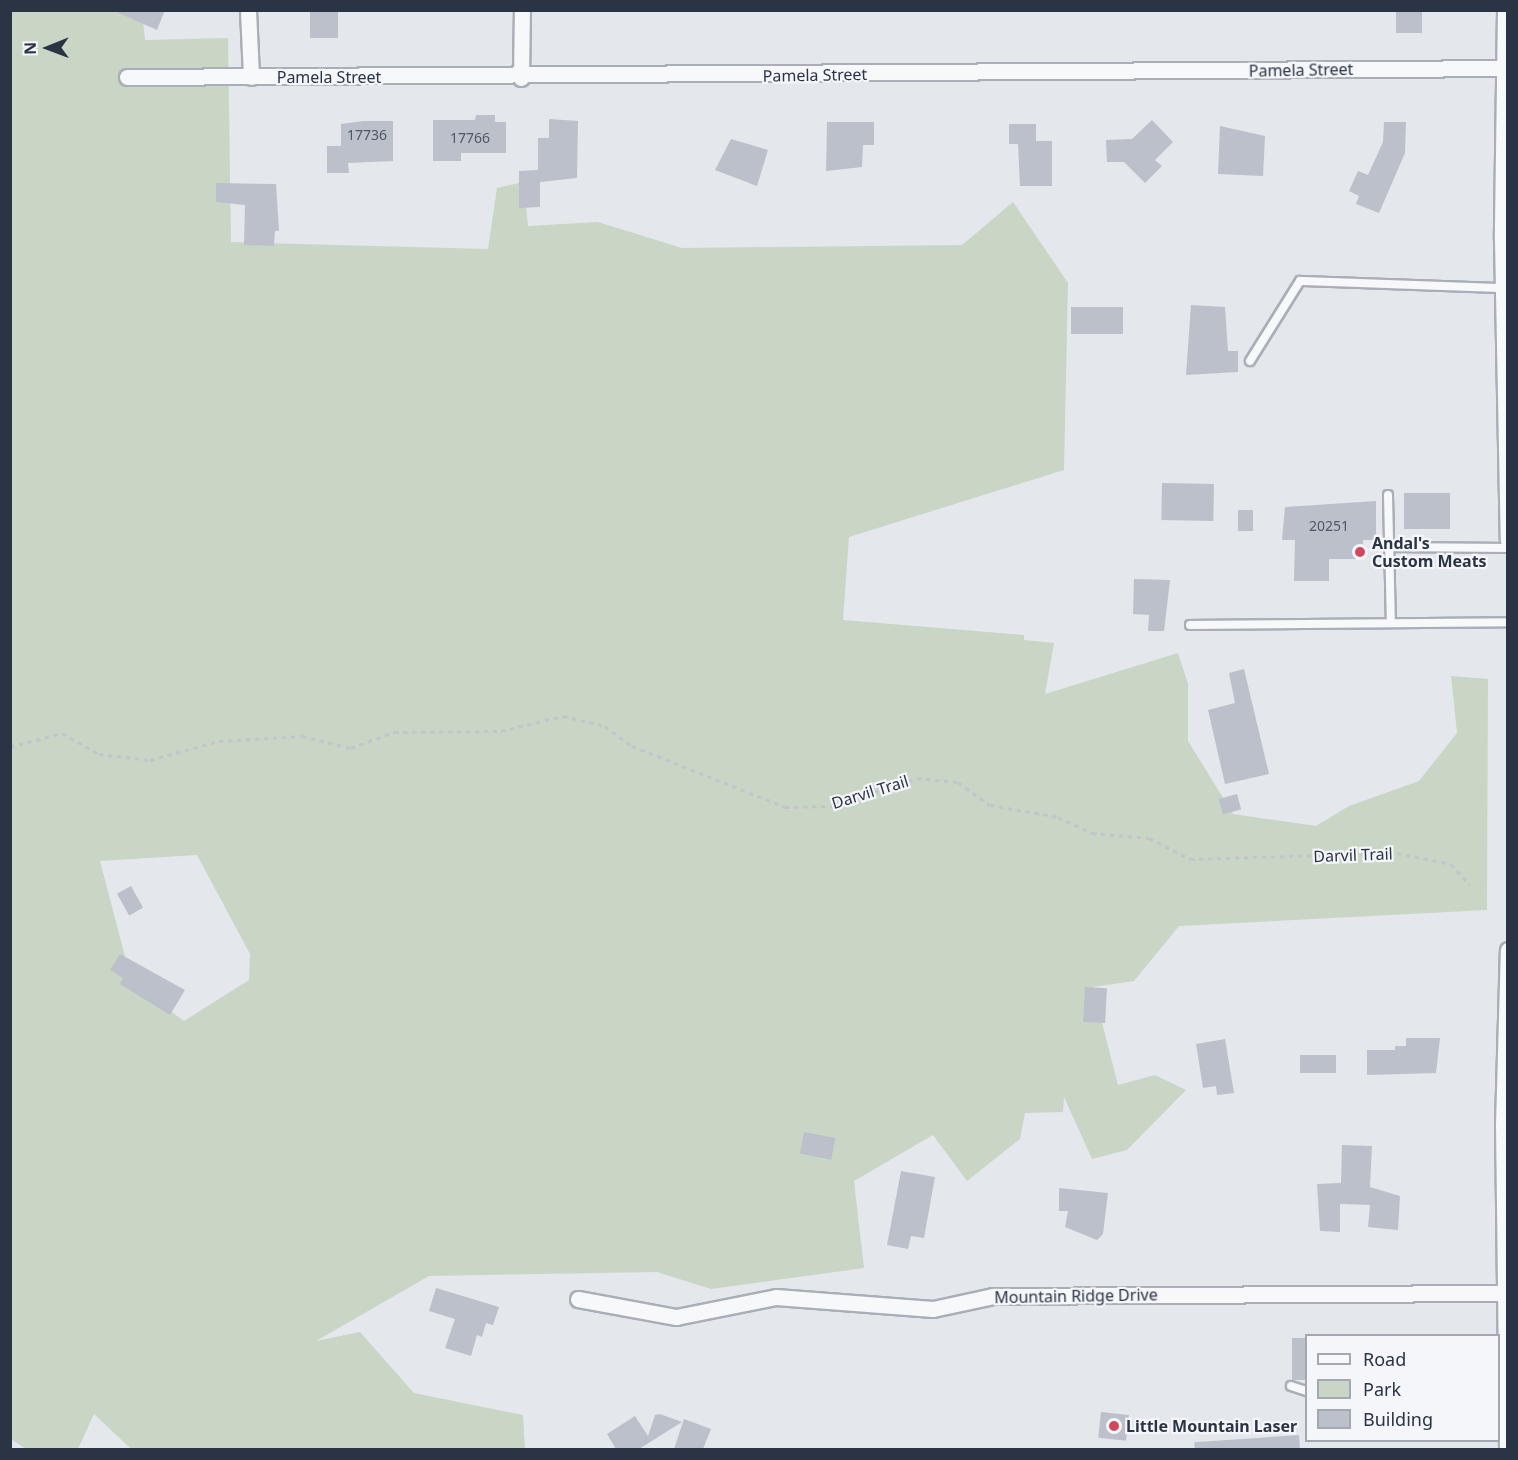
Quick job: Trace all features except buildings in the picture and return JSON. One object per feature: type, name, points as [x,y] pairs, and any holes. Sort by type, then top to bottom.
[{"type":"street","points":[[248,10],[251,77]]},
{"type":"street","points":[[521,78],[522,10]]},
{"type":"street","points":[[1505,10],[1503,68],[1505,239],[1502,288],[1506,371],[1508,540]]},
{"type":"street","name":"Pamela Street","points":[[127,77],[521,78],[1503,68]]},
{"type":"street","points":[[1507,1449],[1508,950]]},
{"type":"street","name":"Mountain Ridge Drive","points":[[578,1299],[676,1317],[776,1297],[933,1309],[993,1296],[1506,1293]]},
{"type":"lane","points":[[1250,361],[1300,281],[1502,288]]},
{"type":"lane","points":[[1388,495],[1391,623]]},
{"type":"lane","points":[[1390,547],[1508,548]]},
{"type":"lane","points":[[1190,625],[1508,621]]},
{"type":"lane","points":[[1291,1386],[1305,1391]]},
{"type":"path","name":"Darvil Trail","points":[[10,747],[45,734],[62,733],[82,742],[99,754],[150,760],[175,757],[219,741],[268,740],[302,736],[351,748],[393,732],[501,731],[563,716],[605,726],[632,746],[785,807],[831,806],[917,778],[958,782],[990,805],[1058,817],[1092,833],[1149,838],[1190,859],[1397,853],[1451,864],[1470,885]]},
{"type":"green space","points":[[11,11],[142,11],[145,40],[228,38],[231,242],[488,249],[497,188],[524,182],[528,226],[598,222],[682,248],[962,245],[1013,202],[1068,283],[1064,470],[849,537],[843,620],[1024,635],[1024,640],[1054,643],[1045,694],[1178,653],[1188,684],[1188,741],[1233,814],[1316,826],[1349,806],[1419,781],[1457,733],[1451,676],[1488,679],[1487,910],[1179,926],[1134,981],[1093,987],[1118,1085],[1155,1075],[1186,1090],[1127,1150],[1092,1159],[1064,1097],[1063,1112],[1025,1113],[1020,1139],[967,1181],[933,1135],[854,1181],[864,1268],[711,1289],[657,1272],[429,1276],[316,1341],[360,1332],[414,1393],[523,1415],[525,1449],[131,1449],[94,1414],[78,1449],[26,1449],[11,1439]],"holes":[[[197,855],[250,954],[249,980],[184,1021],[132,983],[100,861]]]},
{"type":"place","name":"Andal's Custom Meats","points":[[1360,552]]},
{"type":"place","name":"Little Mountain Laser","points":[[1114,1426]]}]
